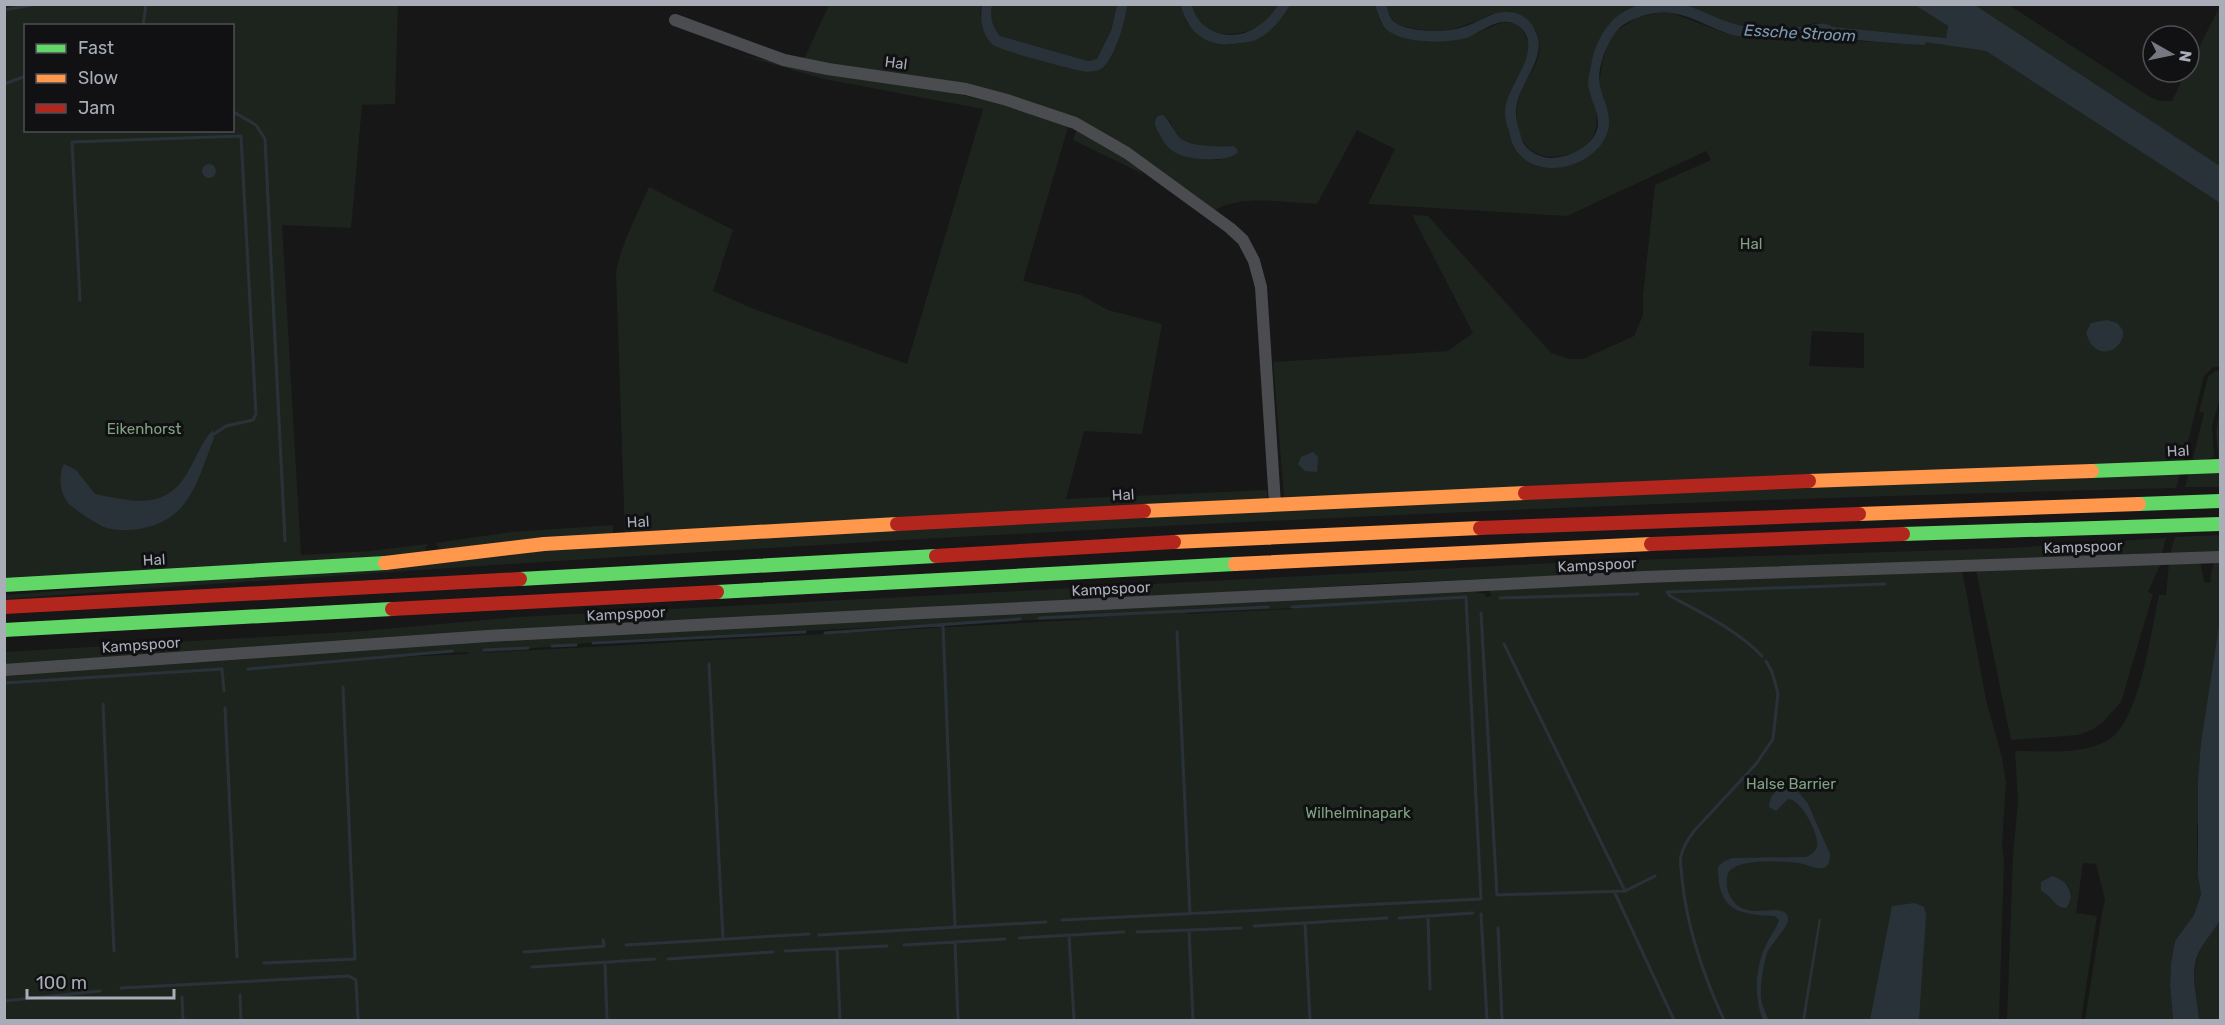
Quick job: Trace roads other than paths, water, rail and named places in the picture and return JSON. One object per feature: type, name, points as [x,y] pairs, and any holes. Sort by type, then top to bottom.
[{"type":"main road","name":"Hal","points":[[4,585],[383,564],[544,544],[1275,504],[1743,483],[2220,466]]},
{"type":"main road","points":[[4,607],[1474,528],[1865,512],[2220,501]]},
{"type":"main road","points":[[4,630],[1509,550],[1866,535],[2220,524]]},
{"type":"street","name":"Hal","points":[[675,20],[760,53],[791,62],[966,89],[1075,123],[1127,153],[1217,217],[1243,240],[1254,261],[1261,287],[1275,504]]},
{"type":"street","name":"Kampspoor","points":[[4,670],[488,636],[946,612],[1644,578],[2220,557]]},
{"type":"water","points":[[982,5],[992,5],[992,22],[1000,36],[1088,61],[1097,59],[1111,31],[1117,5],[1127,5],[1122,30],[1106,65],[1096,71],[1087,72],[1052,64],[992,44],[982,25]]},
{"type":"water","points":[[1181,5],[1192,5],[1195,15],[1209,29],[1217,33],[1236,35],[1262,23],[1278,5],[1290,5],[1277,24],[1256,40],[1219,44],[1201,37],[1194,31]]},
{"type":"water","name":"Essche Stroom","points":[[1375,5],[1386,5],[1393,21],[1399,25],[1427,31],[1456,29],[1500,12],[1521,15],[1527,19],[1538,37],[1539,48],[1532,70],[1517,102],[1517,120],[1522,140],[1530,151],[1551,158],[1582,148],[1597,131],[1598,118],[1588,84],[1593,55],[1602,34],[1616,17],[1636,6],[1684,5],[1744,26],[1785,28],[1824,24],[1833,27],[1946,38],[1948,26],[1915,5],[1975,5],[2220,166],[2220,203],[1986,51],[1926,42],[1925,45],[1819,38],[1744,37],[1680,15],[1665,13],[1646,15],[1623,25],[1613,36],[1605,52],[1599,79],[1609,125],[1602,143],[1589,156],[1571,165],[1552,168],[1539,166],[1527,161],[1516,150],[1505,118],[1506,103],[1528,52],[1528,42],[1521,28],[1512,23],[1502,22],[1461,39],[1439,42],[1414,40],[1403,38],[1386,29]]},
{"type":"water","points":[[1163,115],[1180,138],[1185,141],[1205,146],[1233,146],[1238,152],[1227,158],[1218,159],[1191,158],[1178,154],[1162,140],[1156,127],[1156,118]]},
{"type":"water","points":[[209,164],[214,166],[216,171],[214,176],[209,178],[204,176],[202,171],[204,166]]},
{"type":"water","points":[[2107,320],[2117,323],[2123,330],[2123,336],[2118,346],[2113,349],[2098,350],[2092,345],[2086,333],[2091,323]]},
{"type":"water","points":[[213,430],[214,438],[192,493],[180,509],[156,525],[126,530],[107,528],[75,509],[63,494],[61,479],[64,464],[76,470],[95,494],[136,501],[160,498],[180,483]]},
{"type":"water","points":[[1313,452],[1318,457],[1317,472],[1305,471],[1298,464],[1301,457]]},
{"type":"water","points":[[2220,620],[2220,920],[2200,949],[2196,960],[2194,982],[2199,1020],[2173,1020],[2170,985],[2175,941],[2194,915],[2201,894],[2198,876],[2198,782],[2201,743]]},
{"type":"water","points":[[1784,787],[1797,790],[1808,804],[1830,854],[1830,859],[1828,865],[1822,868],[1799,863],[1760,862],[1741,865],[1728,873],[1728,890],[1737,905],[1754,911],[1779,910],[1788,918],[1786,925],[1767,953],[1762,976],[1761,998],[1768,1020],[1763,1020],[1758,1003],[1758,973],[1762,954],[1779,920],[1775,916],[1750,914],[1732,907],[1722,893],[1718,867],[1732,858],[1806,857],[1814,852],[1817,847],[1816,834],[1804,811],[1798,805],[1788,799],[1776,811],[1769,807],[1773,794]]},
{"type":"water","points":[[2052,876],[2069,888],[2071,898],[2066,908],[2059,906],[2041,891],[2041,882]]},
{"type":"water","points":[[1915,903],[1924,907],[1926,915],[1919,1020],[1870,1020],[1892,906]]},
{"type":"water","points":[[1819,918],[1821,920],[1805,1020],[1802,1020]]},
{"type":"waterway","points":[[4,10],[37,4]]},
{"type":"waterway","points":[[143,24],[146,4]]},
{"type":"waterway","points":[[4,84],[24,77]]},
{"type":"waterway","points":[[234,112],[256,125],[265,139],[285,541]]},
{"type":"waterway","points":[[80,300],[72,142],[241,136],[256,414],[253,420],[226,426],[214,434]]},
{"type":"waterway","points":[[1762,656],[1730,630],[1670,596],[1667,592],[1885,584]]},
{"type":"waterway","points":[[1500,598],[1638,594]]},
{"type":"waterway","points":[[1062,920],[1481,899],[1466,597],[1292,607]]},
{"type":"waterway","points":[[1039,618],[1268,607]]},
{"type":"waterway","points":[[1481,613],[1497,895],[1625,891],[1655,876]]},
{"type":"waterway","points":[[825,633],[1020,619]]},
{"type":"waterway","points":[[943,625],[955,927]]},
{"type":"waterway","points":[[593,643],[805,632]]},
{"type":"waterway","points":[[1177,632],[1190,914]]},
{"type":"waterway","points":[[1504,644],[1625,891]]},
{"type":"waterway","points":[[552,646],[576,645]]},
{"type":"waterway","points":[[484,650],[528,648]]},
{"type":"waterway","points":[[248,669],[452,651]]},
{"type":"waterway","points":[[1724,1020],[1703,969],[1692,933],[1684,897],[1680,859],[1684,846],[1694,831],[1756,764],[1773,739],[1778,693],[1766,661]]},
{"type":"waterway","points":[[709,664],[723,939]]},
{"type":"waterway","points":[[4,683],[222,669],[224,691]]},
{"type":"waterway","points":[[264,963],[355,959],[343,687]]},
{"type":"waterway","points":[[103,704],[114,951]]},
{"type":"waterway","points":[[225,708],[237,957]]},
{"type":"waterway","points":[[1614,891],[1674,1020]]},
{"type":"waterway","points":[[1399,918],[1473,913]]},
{"type":"waterway","points":[[1481,914],[1487,1020]]},
{"type":"waterway","points":[[1428,916],[1430,989]]},
{"type":"waterway","points":[[1254,926],[1387,918]]},
{"type":"waterway","points":[[819,935],[1046,922]]},
{"type":"waterway","points":[[1305,923],[1310,1020]]},
{"type":"waterway","points":[[1137,932],[1241,928]]},
{"type":"waterway","points":[[1498,928],[1502,1020]]},
{"type":"waterway","points":[[1189,930],[1193,1020]]},
{"type":"waterway","points":[[1019,938],[1124,932]]},
{"type":"waterway","points":[[626,945],[809,934]]},
{"type":"waterway","points":[[1069,936],[1074,1020]]},
{"type":"waterway","points":[[904,945],[1005,939]]},
{"type":"waterway","points":[[524,952],[604,946],[603,940]]},
{"type":"waterway","points":[[955,942],[958,1020]]},
{"type":"waterway","points":[[785,951],[887,946]]},
{"type":"waterway","points":[[837,949],[840,1020]]},
{"type":"waterway","points":[[668,959],[773,952]]},
{"type":"waterway","points":[[532,967],[655,959]]},
{"type":"waterway","points":[[605,964],[607,1020]]},
{"type":"waterway","points":[[121,988],[349,976],[356,980],[358,1020]]},
{"type":"waterway","points":[[4,1001],[100,991]]},
{"type":"waterway","points":[[240,995],[241,1020]]},
{"type":"waterway","points":[[182,997],[183,1020]]},
{"type":"park label","name":"Eikenhorst","points":[[144,429]]},
{"type":"park label","name":"Halse Barrier","points":[[1791,784]]},
{"type":"park label","name":"Wilhelminapark","points":[[1358,813]]}]
